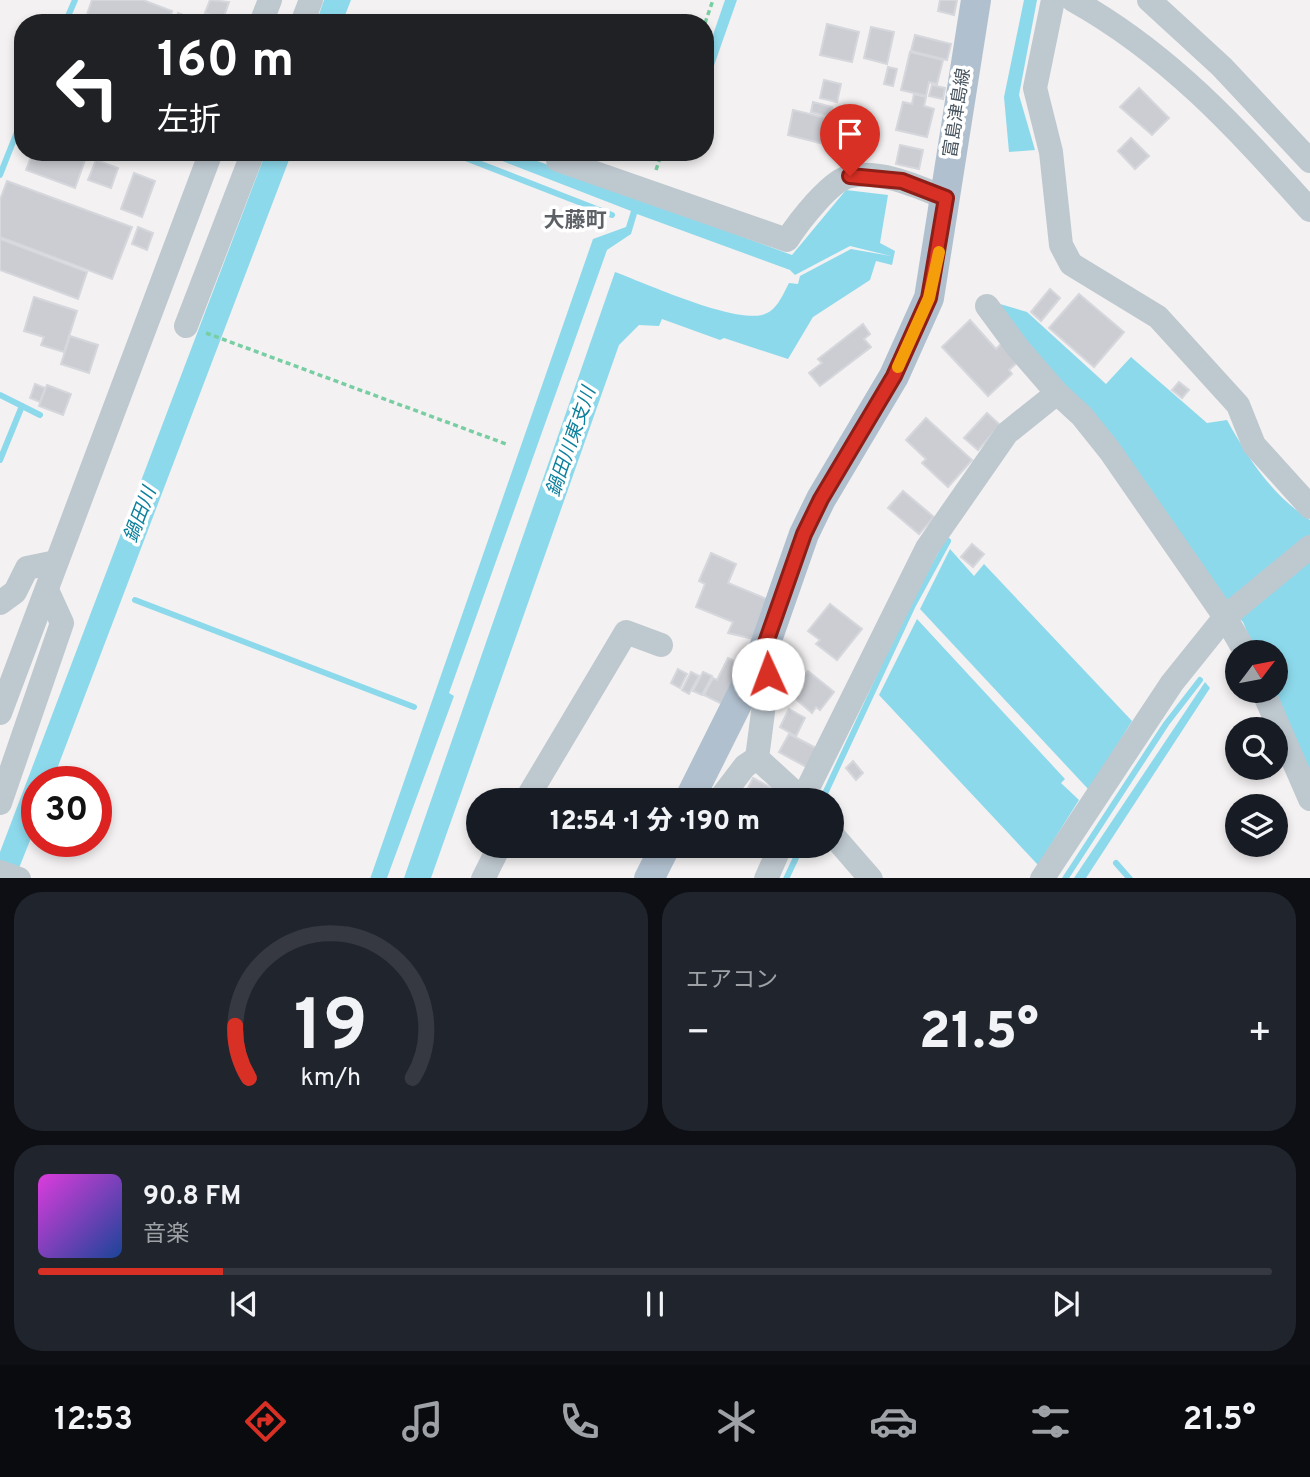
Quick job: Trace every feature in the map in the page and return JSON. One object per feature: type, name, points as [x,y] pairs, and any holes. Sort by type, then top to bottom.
[{"type":"main road","name":"富島津島線","points":[[695,788],[762,654],[804,534],[821,499],[894,376],[929,298],[976,0]]},
{"type":"street","points":[[1053,0],[1035,88],[1051,152],[1061,245],[1071,264],[1158,317],[1238,405],[1254,445],[1310,507]]},
{"type":"street","points":[[1149,0],[1222,67],[1310,161]]},
{"type":"street","points":[[1076,1],[1154,54],[1217,107],[1310,210]]},
{"type":"street","points":[[0,713],[208,161]]},
{"type":"street","points":[[186,326],[250,161]]},
{"type":"street","points":[[561,161],[786,240],[802,218],[839,181],[850,176],[902,181],[946,198]]},
{"type":"street","points":[[988,306],[1056,393],[1082,416],[1110,451],[1238,640]]},
{"type":"street","points":[[808,788],[927,548],[1007,433],[1056,393]]},
{"type":"street","points":[[1042,878],[1172,683],[1225,617],[1310,547]]},
{"type":"street","points":[[0,603],[15,592],[27,568],[56,562]]},
{"type":"street","points":[[0,803],[62,623],[47,590]]},
{"type":"street","points":[[533,788],[626,632],[660,645]]},
{"type":"street","points":[[729,788],[746,766],[757,758],[768,674],[762,654]]},
{"type":"street","points":[[1269,704],[1310,799]]},
{"type":"street","points":[[757,758],[789,788]]},
{"type":"street","points":[[844,847],[872,878]]},
{"type":"street","points":[[482,878],[493,858]]},
{"type":"street","points":[[765,878],[775,858]]},
{"type":"street","points":[[0,872],[19,878]]},
{"type":"path","points":[[653,180],[659,161]]},
{"type":"path","points":[[224,340],[506,444]]},
{"type":"water","points":[[324,0],[351,0],[346,14],[319,14]]},
{"type":"water","points":[[725,0],[737,0],[714,65],[714,32]]},
{"type":"water","points":[[1024,0],[1037,0],[1019,95],[1035,150],[1009,152],[1004,97]]},
{"type":"water","name":"鍋田川","points":[[263,161],[289,161],[58,766],[33,766]]},
{"type":"water","name":"鍋田川東支川","points":[[502,161],[537,161],[792,255],[846,190],[888,195],[880,243],[895,251],[892,265],[876,261],[870,280],[813,317],[788,359],[724,338],[720,340],[662,319],[659,326],[639,325],[619,345],[431,878],[404,878],[615,272],[710,308],[748,316],[767,313],[775,307],[789,283],[798,284],[800,276],[851,249],[891,256],[850,246],[795,275],[790,270],[637,214],[631,234],[607,250],[449,693],[454,696],[387,878],[370,878],[593,239],[626,227],[631,211]]},
{"type":"water","points":[[993,302],[1027,312],[1106,384],[1131,357],[1207,423],[1227,420],[1262,476],[1310,520],[1310,777],[1281,704],[1288,704],[1288,640],[1251,640],[1243,622],[1228,607]]},
{"type":"water","points":[[950,549],[974,576],[984,564],[1132,721],[1089,790],[920,609]]},
{"type":"water","points":[[917,619],[1065,779],[1061,783],[1079,800],[1038,865],[879,695]]},
{"type":"water","points":[[1205,682],[1210,688],[1086,878],[1074,878]]},
{"type":"water","points":[[21,797],[21,857],[23,857],[15,878],[0,878],[0,852]]},
{"type":"building","points":[[92,0],[143,0],[172,11],[171,14],[87,14]]},
{"type":"building","points":[[210,0],[229,2],[225,14],[205,13]]},
{"type":"building","points":[[940,0],[957,0],[954,15],[938,11]]},
{"type":"building","points":[[827,24],[859,32],[852,62],[820,55]]},
{"type":"building","points":[[871,27],[894,32],[887,64],[864,58]]},
{"type":"building","points":[[915,35],[951,44],[947,60],[911,51]]},
{"type":"building","points":[[910,52],[943,60],[937,84],[929,82],[926,96],[901,90]]},
{"type":"building","points":[[888,67],[897,69],[893,86],[884,84]]},
{"type":"building","points":[[824,80],[841,84],[837,102],[820,98]]},
{"type":"building","points":[[932,85],[945,88],[943,99],[929,96]]},
{"type":"building","points":[[1139,88],[1169,118],[1152,135],[1120,107]]},
{"type":"building","points":[[914,94],[926,97],[924,106],[934,109],[927,137],[896,130],[903,102],[912,104]]},
{"type":"building","points":[[813,102],[832,107],[830,117],[811,112]]},
{"type":"building","points":[[793,110],[830,119],[824,144],[788,135]]},
{"type":"building","points":[[1131,138],[1149,156],[1135,169],[1118,151]]},
{"type":"building","points":[[900,145],[923,150],[919,169],[896,164]]},
{"type":"building","points":[[30,161],[85,161],[75,188],[26,170]]},
{"type":"building","points":[[96,161],[118,168],[111,188],[88,180]]},
{"type":"building","points":[[134,173],[155,181],[142,217],[121,209]]},
{"type":"building","points":[[7,181],[132,227],[112,279],[0,237],[0,200]]},
{"type":"building","points":[[138,227],[153,233],[147,250],[132,244]]},
{"type":"building","points":[[0,239],[87,272],[78,299],[0,270]]},
{"type":"building","points":[[1050,289],[1060,298],[1041,321],[1031,312]]},
{"type":"building","points":[[1079,294],[1124,332],[1094,367],[1049,328]]},
{"type":"building","points":[[34,297],[77,311],[64,352],[41,345],[44,337],[24,331]]},
{"type":"building","points":[[970,320],[996,349],[1003,342],[1020,360],[1009,370],[1012,374],[988,396],[942,347]]},
{"type":"building","points":[[863,324],[870,334],[864,339],[871,347],[820,386],[809,373],[822,363],[818,359]]},
{"type":"building","points":[[70,336],[98,345],[89,373],[61,364]]},
{"type":"building","points":[[1179,382],[1189,390],[1182,398],[1172,390]]},
{"type":"building","points":[[35,384],[45,388],[40,402],[30,398]]},
{"type":"building","points":[[47,385],[71,394],[63,415],[39,406]]},
{"type":"building","points":[[987,413],[1000,425],[978,450],[964,438]]},
{"type":"building","points":[[926,418],[972,460],[948,487],[922,463],[926,459],[906,440]]},
{"type":"building","points":[[903,491],[934,517],[919,534],[888,508]]},
{"type":"building","points":[[972,544],[984,554],[973,567],[961,557]]},
{"type":"building","points":[[711,553],[736,564],[728,583],[769,600],[754,639],[728,633],[733,622],[696,607],[705,584],[699,581]]},
{"type":"building","points":[[830,604],[862,629],[837,660],[816,644],[820,640],[808,631]]},
{"type":"building","points":[[728,658],[744,666],[724,705],[704,695],[713,678],[717,680]]},
{"type":"building","points":[[678,669],[687,674],[680,688],[671,683]]},
{"type":"building","points":[[808,671],[834,692],[820,710],[816,707],[812,713],[790,694]]},
{"type":"building","points":[[691,672],[699,676],[689,694],[682,690]]},
{"type":"building","points":[[703,672],[712,676],[702,695],[693,691]]},
{"type":"building","points":[[789,709],[805,718],[796,736],[780,727]]},
{"type":"building","points":[[789,734],[818,749],[808,768],[779,752]]},
{"type":"building","points":[[853,761],[863,773],[856,780],[846,768]]},
{"type":"building","points":[[753,778],[772,788],[748,788]]},
{"type":"waterway","points":[[69,14],[75,0]]},
{"type":"waterway","points":[[0,175],[14,140]]},
{"type":"waterway","points":[[473,161],[612,215]]},
{"type":"waterway","points":[[0,395],[40,415]]},
{"type":"waterway","points":[[0,460],[22,406]]},
{"type":"waterway","points":[[828,788],[913,605],[948,541]]},
{"type":"waterway","points":[[135,600],[414,707]]},
{"type":"waterway","points":[[1066,878],[1166,724],[1200,680]]},
{"type":"waterway","points":[[786,878],[796,858]]},
{"type":"waterway","points":[[1116,863],[1129,878]]},
{"type":"slow traffic","points":[[898,367],[929,298],[939,252]]},
{"type":"district","name":"大藤町","points":[[575,221]]},
{"type":"route","points":[[768,674],[762,654],[804,534],[821,499],[894,376],[929,298],[939,249],[946,198],[902,181],[850,176]]}]
